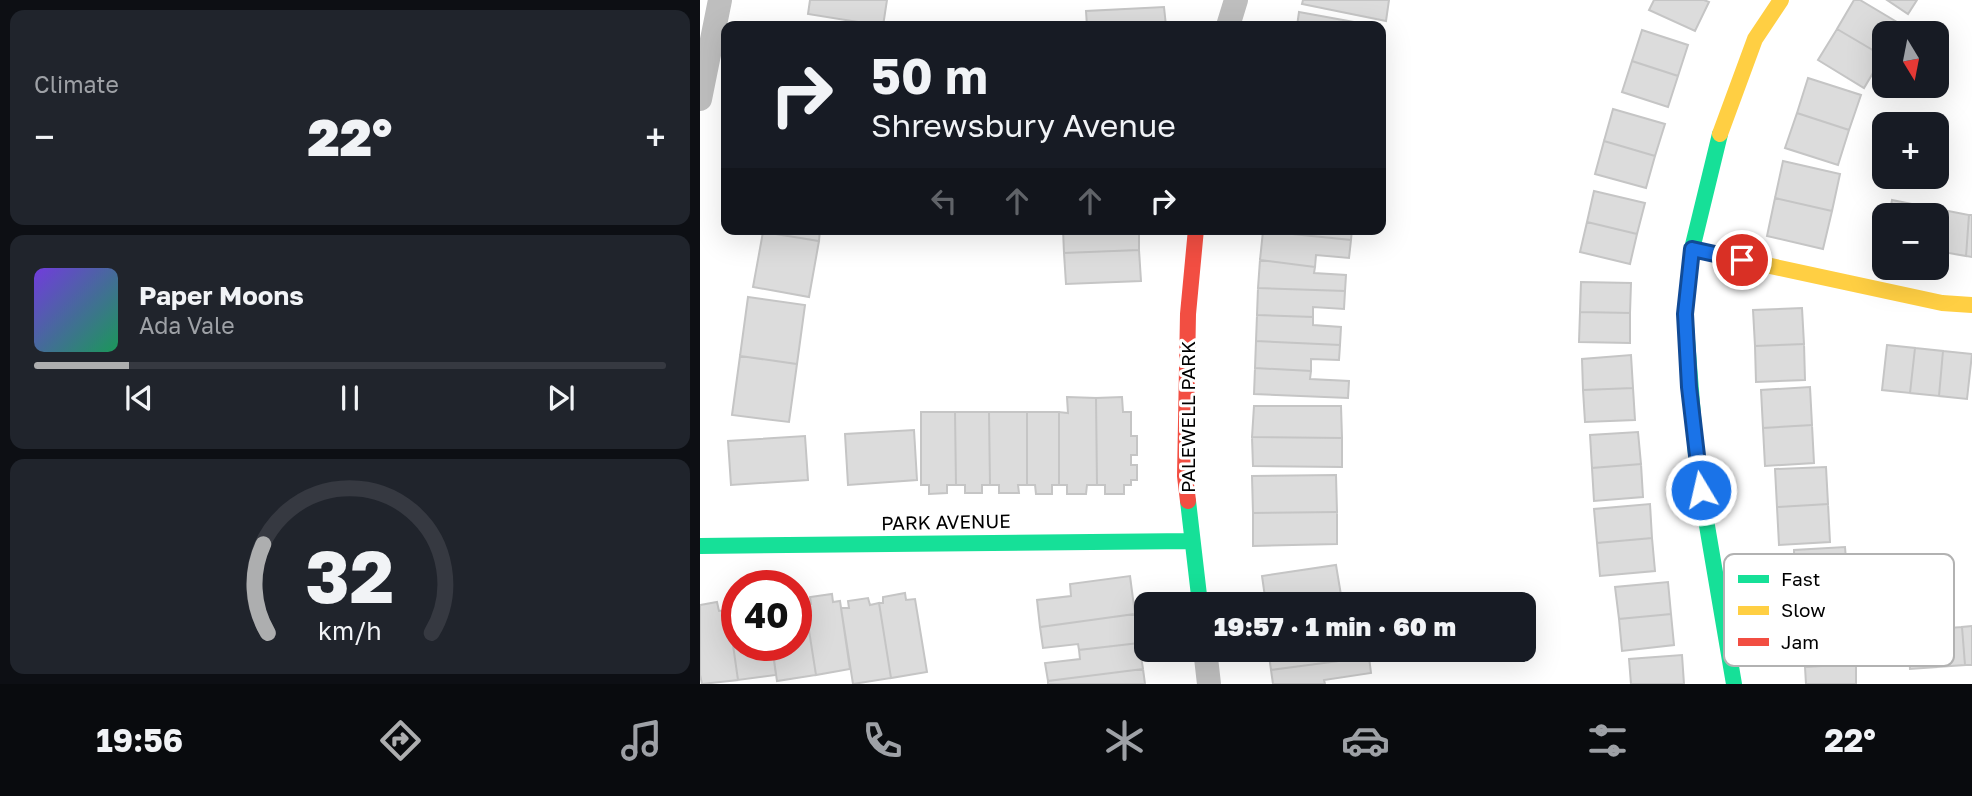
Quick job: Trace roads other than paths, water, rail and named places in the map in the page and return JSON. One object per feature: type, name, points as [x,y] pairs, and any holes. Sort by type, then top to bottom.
[{"type":"street","points":[[700,99],[720,0]]},
{"type":"street","points":[[1230,21],[1236,0]]},
{"type":"street","points":[[1724,625],[1697,467],[1685,314],[1692,249],[1722,127],[1755,39],[1781,0]]},
{"type":"street","name":"PALEWELL PARK","points":[[1195,235],[1188,314],[1185,476],[1198,592]]},
{"type":"street","points":[[1692,249],[1942,303],[1972,305]]},
{"type":"street","name":"PARK AVENUE","points":[[700,546],[1192,541]]},
{"type":"street","points":[[1206,662],[1209,684]]},
{"type":"street","points":[[1731,666],[1734,684]]}]
